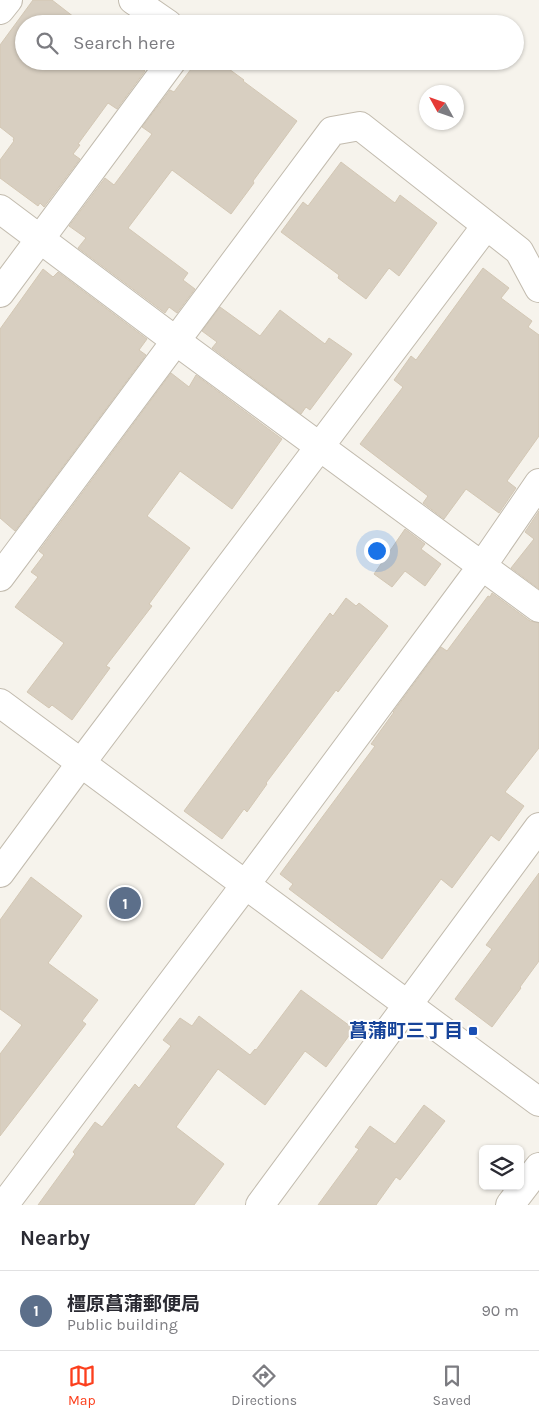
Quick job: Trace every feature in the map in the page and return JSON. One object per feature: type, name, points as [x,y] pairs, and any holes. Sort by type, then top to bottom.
[{"type":"street","points":[[0,10],[8,0]]},
{"type":"street","points":[[133,0],[155,15]]},
{"type":"street","points":[[0,292],[165,70]]},
{"type":"street","points":[[0,577],[332,131],[360,126],[519,251],[539,288]]},
{"type":"street","points":[[0,209],[539,608]]},
{"type":"street","points":[[0,873],[486,226]]},
{"type":"street","points":[[4,1205],[246,884],[482,566],[539,483]]},
{"type":"street","points":[[0,703],[539,1102]]},
{"type":"street","points":[[260,1205],[539,827]]},
{"type":"street","points":[[510,1205],[539,1167]]},
{"type":"building","points":[[33,0],[52,0],[71,15],[22,15]]},
{"type":"building","points":[[15,25],[15,70],[145,71],[117,109],[108,103],[78,144],[80,145],[73,154],[80,159],[44,207],[40,203],[38,206],[0,178],[0,160],[14,141],[14,138],[0,127],[0,45]]},
{"type":"building","points":[[190,70],[230,70],[297,121],[231,214],[172,170],[128,228],[188,273],[183,280],[195,289],[177,313],[169,307],[165,313],[78,248],[86,238],[69,226],[105,178],[114,185],[152,134],[142,127],[170,90],[174,92]]},
{"type":"building","points":[[341,162],[395,203],[400,195],[437,223],[399,276],[389,268],[366,299],[338,278],[339,275],[281,232],[303,202],[308,206]]},
{"type":"building","points":[[483,268],[509,288],[501,298],[532,321],[528,327],[539,335],[539,436],[507,481],[516,488],[499,513],[466,489],[444,519],[423,503],[428,496],[360,444],[403,387],[394,380],[411,356],[416,360]]},
{"type":"building","points":[[43,269],[53,277],[58,272],[147,339],[139,350],[146,355],[15,531],[0,518],[0,329]]},
{"type":"building","points":[[220,307],[260,336],[280,310],[325,344],[329,338],[352,354],[310,410],[306,407],[301,414],[212,348],[217,342],[202,331]]},
{"type":"building","points":[[171,373],[189,387],[196,375],[282,439],[232,509],[180,471],[147,516],[190,548],[149,604],[152,606],[106,666],[110,668],[72,720],[52,705],[49,708],[27,692],[64,643],[15,607],[38,577],[31,572],[44,555],[39,551]]},
{"type":"building","points":[[539,511],[539,589],[511,568],[534,539],[525,532]]},
{"type":"building","points":[[405,529],[425,544],[421,549],[441,564],[425,586],[405,571],[392,587],[374,574]]},
{"type":"building","points":[[492,593],[530,621],[539,623],[539,748],[505,792],[524,806],[499,841],[491,835],[452,888],[441,879],[382,959],[289,889],[293,884],[280,874],[375,746],[371,744],[441,647],[447,651]]},
{"type":"building","points":[[346,598],[356,606],[359,603],[388,626],[338,692],[336,690],[266,783],[247,812],[244,809],[222,839],[184,811],[330,613],[333,616]]},
{"type":"building","points":[[539,873],[539,961],[492,1027],[455,999],[492,949],[486,945]]},
{"type":"building","points":[[31,877],[82,916],[48,963],[98,1000],[82,1021],[86,1024],[0,1136],[0,1054],[22,1025],[0,1009],[0,920]]},
{"type":"building","points":[[301,990],[354,1029],[326,1067],[305,1051],[265,1105],[218,1069],[176,1127],[224,1164],[194,1205],[38,1205],[75,1154],[73,1152],[95,1122],[102,1127],[135,1084],[139,1088],[171,1046],[163,1040],[180,1018],[192,1026],[199,1016],[250,1055],[256,1050]]},
{"type":"building","points":[[424,1105],[445,1121],[400,1180],[396,1177],[376,1205],[318,1205],[359,1149],[355,1147],[370,1126],[395,1144]]},
{"type":"place","name":"橿原菖蒲郵便局","points":[[125,903]]},
{"type":"place","name":"菖蒲町三丁目","points":[[473,1031]]}]
